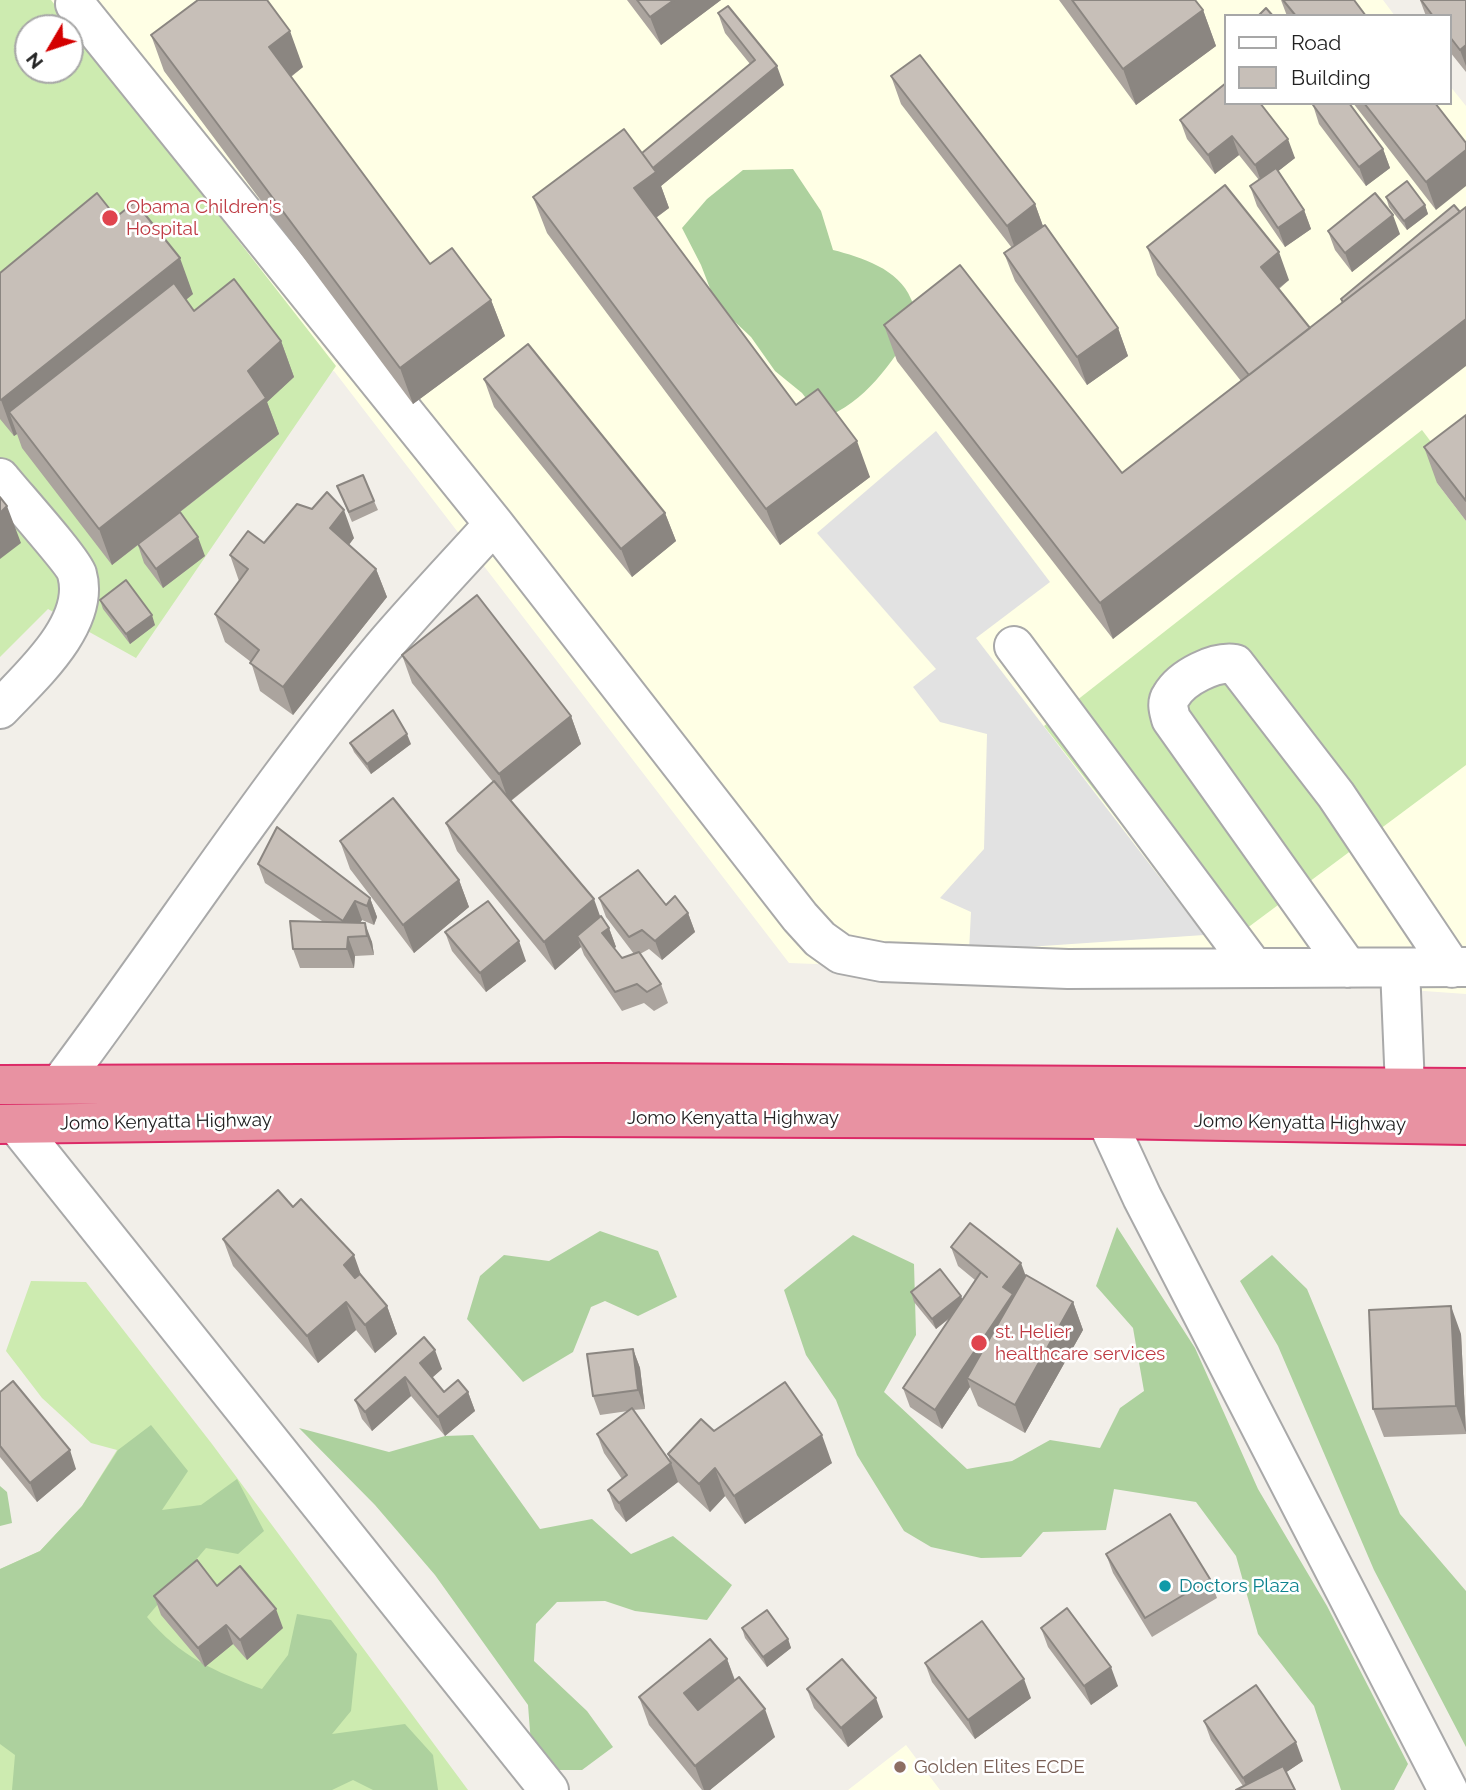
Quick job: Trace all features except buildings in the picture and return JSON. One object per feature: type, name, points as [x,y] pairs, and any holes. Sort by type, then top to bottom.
[{"type":"highway","name":"Jomo Kenyatta Highway","points":[[0,1085],[1466,1088]]},
{"type":"highway","name":"Jomo Kenyatta Highway","points":[[8,1124],[561,1117],[1106,1119],[1466,1125]]},
{"type":"street","points":[[75,4],[494,524],[820,940],[841,954],[882,962],[1028,967],[1459,967]]},
{"type":"street","points":[[0,478],[77,573],[77,608],[45,662],[0,709]]},
{"type":"street","points":[[60,1084],[226,853],[342,700],[384,646],[494,524]]},
{"type":"street","points":[[1014,646],[1254,968]]},
{"type":"street","points":[[1348,968],[1171,719],[1168,706],[1171,695],[1204,668],[1221,662],[1235,664],[1336,794],[1459,967]]},
{"type":"street","points":[[1400,968],[1405,1087]]},
{"type":"street","points":[[1106,1119],[1142,1197],[1448,1790]]},
{"type":"street","points":[[8,1124],[549,1790]]},
{"type":"shaded area","points":[[48,0],[1383,0],[1394,14],[1224,14],[1224,105],[1452,105],[1452,88],[1466,106],[1466,994],[1312,983],[789,963],[334,371],[0,434],[0,39],[14,29],[14,84],[84,84],[84,14],[35,14],[50,3]]},
{"type":"shaded area","points":[[936,431],[1050,582],[976,638],[1204,935],[969,951],[971,912],[940,898],[984,849],[987,734],[940,722],[913,687],[936,669],[817,533]]},
{"type":"shaded area","name":"Golden Elites ECDE","points":[[906,1745],[940,1790],[848,1790]]},
{"type":"green space","name":"Obama Children's Hospital","points":[[0,0],[51,0],[62,14],[14,14],[14,84],[84,84],[84,42],[336,366],[136,658],[48,609],[0,657]]},
{"type":"green space","points":[[793,169],[821,211],[833,250],[855,256],[888,272],[905,289],[914,309],[915,326],[876,381],[852,402],[822,419],[802,393],[775,371],[751,337],[716,304],[701,265],[682,228],[707,199],[743,170]]},
{"type":"green space","points":[[1422,430],[1453,471],[1437,483],[1466,521],[1466,765],[1219,949],[1044,726]]},
{"type":"green space","points":[[1117,1227],[1195,1348],[1258,1489],[1327,1606],[1408,1764],[1394,1790],[1341,1790],[1314,1706],[1258,1634],[1236,1556],[1196,1502],[1114,1489],[1106,1530],[1043,1532],[1021,1557],[981,1558],[931,1547],[904,1531],[857,1455],[836,1400],[806,1355],[784,1290],[853,1235],[914,1264],[916,1335],[884,1392],[967,1469],[1012,1461],[1050,1440],[1100,1448],[1120,1408],[1144,1391],[1133,1328],[1096,1286]]},
{"type":"green space","points":[[600,1231],[658,1251],[677,1297],[638,1316],[605,1301],[591,1307],[573,1352],[523,1382],[467,1319],[480,1276],[504,1255],[549,1261]]},
{"type":"green space","points":[[1272,1255],[1307,1289],[1400,1514],[1466,1591],[1466,1747],[1374,1570],[1278,1346],[1240,1281]]},
{"type":"green space","points":[[31,1281],[86,1282],[212,1444],[468,1790],[0,1790],[0,1569],[40,1551],[82,1506],[117,1450],[91,1443],[42,1398],[6,1351]]},
{"type":"green space","points":[[151,1425],[188,1471],[162,1510],[201,1505],[237,1479],[264,1531],[238,1554],[206,1548],[147,1617],[185,1653],[228,1676],[262,1689],[288,1655],[297,1614],[331,1620],[357,1654],[351,1711],[332,1734],[405,1724],[433,1755],[438,1790],[373,1790],[353,1780],[332,1790],[12,1790],[15,1755],[0,1744],[0,1569],[40,1551],[82,1506],[118,1450]]},
{"type":"green space","points":[[299,1428],[389,1452],[445,1436],[473,1435],[540,1529],[592,1519],[631,1554],[673,1536],[732,1585],[707,1620],[635,1611],[605,1601],[557,1602],[536,1624],[534,1661],[587,1711],[613,1747],[582,1770],[533,1770],[528,1705],[435,1575],[375,1505]]},
{"type":"green space","points":[[0,1486],[7,1492],[12,1523],[0,1526]]},
{"type":"place","name":"Obama Children's Hospital","points":[[110,218]]},
{"type":"place","name":"st. Helier healthcare services","points":[[979,1343]]},
{"type":"place","name":"Doctors Plaza","points":[[1165,1586]]},
{"type":"place","name":"Golden Elites ECDE","points":[[900,1767]]}]
